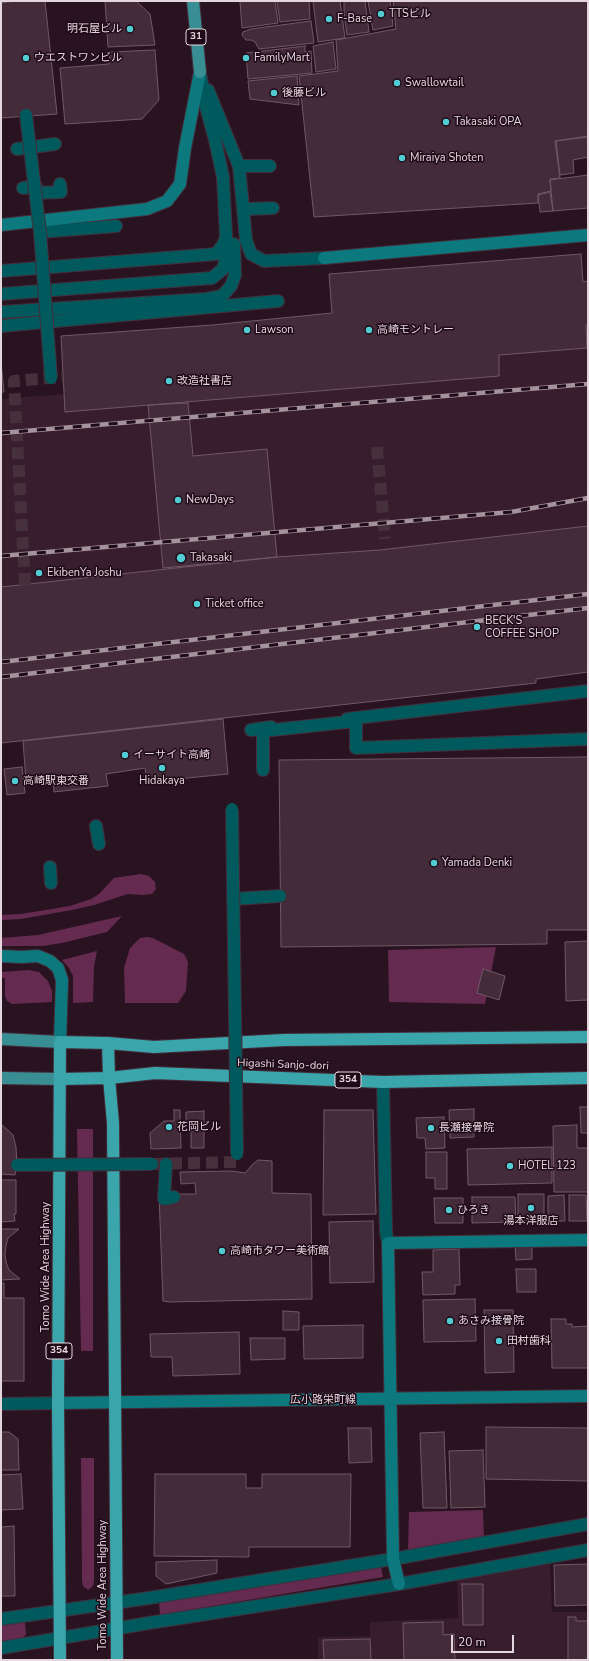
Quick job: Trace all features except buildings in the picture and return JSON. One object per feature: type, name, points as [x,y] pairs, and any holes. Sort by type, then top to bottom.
[{"type":"highway","name":"Higashi Sanjo-dori","points":[[60,1042],[108,1043],[154,1047],[284,1040],[588,1037]]},
{"type":"highway","name":"Tomo Wide Area Highway","points":[[60,1042],[58,1403],[60,1660]]},
{"type":"highway","name":"Tomo Wide Area Highway","points":[[108,1043],[113,1123],[116,1660]]},
{"type":"highway","name":"Higashi Sanjo-dori","points":[[60,1079],[109,1078],[155,1073],[383,1082],[588,1078]]},
{"type":"main road","name":"31","points":[[193,1],[200,72]]},
{"type":"main road","name":"Higashi Sanjo-dori","points":[[1,1039],[60,1042]]},
{"type":"main road","name":"Higashi Sanjo-dori","points":[[1,1078],[60,1079]]},
{"type":"street","points":[[1,294],[212,278],[223,269],[227,255],[223,177],[206,107],[200,72]]},
{"type":"street","points":[[1,225],[147,210],[166,201],[180,184],[185,148],[200,72]]},
{"type":"street","points":[[200,72],[239,166],[246,240],[251,254],[264,262],[588,234]]},
{"type":"street","points":[[26,115],[40,232],[51,378]]},
{"type":"street","points":[[1,312],[206,299],[222,296],[231,286],[235,275],[229,177],[215,140]]},
{"type":"street","points":[[17,149],[54,144]]},
{"type":"street","points":[[245,166],[270,166]]},
{"type":"street","points":[[23,188],[61,192],[60,184]]},
{"type":"street","points":[[250,209],[273,208]]},
{"type":"street","points":[[40,232],[116,226]]},
{"type":"street","points":[[1,271],[216,254],[223,245],[226,236]]},
{"type":"street","points":[[1,326],[278,302]]},
{"type":"street","points":[[250,730],[588,691]]},
{"type":"street","points":[[263,770],[263,731],[356,721],[356,748],[588,739]]},
{"type":"street","points":[[232,809],[237,1154]]},
{"type":"street","points":[[96,826],[99,844]]},
{"type":"street","points":[[50,867],[51,883]]},
{"type":"street","points":[[233,899],[280,896]]},
{"type":"street","points":[[1,956],[38,956],[50,961],[58,968],[62,980],[60,1042]]},
{"type":"street","points":[[383,1082],[388,1243],[393,1559],[399,1584]]},
{"type":"street","points":[[17,1165],[152,1164]]},
{"type":"street","points":[[166,1164],[164,1199],[174,1197]]},
{"type":"street","points":[[388,1243],[588,1240]]},
{"type":"street","name":"広小路栄町線","points":[[58,1403],[390,1400],[588,1396]]},
{"type":"street","points":[[1,1404],[58,1403]]},
{"type":"street","points":[[1,1619],[393,1559],[588,1524]]},
{"type":"street","points":[[1,1648],[59,1637],[399,1584],[588,1550]]},
{"type":"shaded area","points":[[581,254],[583,281],[588,281],[588,541],[1,605],[1,399],[64,394],[61,336],[212,325],[331,313],[329,274]]},
{"type":"shaded area","points":[[141,874],[149,876],[155,882],[156,889],[152,894],[128,894],[94,905],[72,910],[21,919],[1,920],[1,915],[21,914],[70,906],[91,899],[99,894],[114,878]]},
{"type":"shaded area","points":[[122,916],[107,932],[43,946],[1,946],[1,938],[38,935]]},
{"type":"shaded area","points":[[140,938],[153,938],[184,954],[188,962],[186,991],[178,1003],[125,1003],[124,968],[130,948]]},
{"type":"shaded area","points":[[496,947],[485,1004],[389,1002],[388,950]]},
{"type":"shaded area","points":[[97,951],[94,967],[93,1002],[73,1003],[73,976],[69,968],[62,960]]},
{"type":"shaded area","points":[[28,970],[39,972],[48,981],[52,991],[52,1002],[12,1004],[7,1001],[5,996],[5,978],[1,978],[1,972]]},
{"type":"shaded area","points":[[77,1129],[93,1129],[93,1351],[81,1351]]},
{"type":"shaded area","points":[[81,1458],[94,1458],[94,1581],[93,1586],[88,1590],[83,1586],[82,1581]]},
{"type":"shaded area","points":[[483,1510],[484,1538],[408,1550],[409,1512]]},
{"type":"shaded area","points":[[550,1564],[552,1612],[588,1612],[588,1660],[318,1660],[318,1637],[370,1636],[370,1622],[458,1618],[457,1580]]},
{"type":"shaded area","points":[[381,1566],[383,1577],[160,1615],[159,1602]]},
{"type":"shaded area","points":[[21,1621],[25,1623],[26,1634],[22,1639],[1,1643],[1,1624]]},
{"type":"tunnel","points":[[25,585],[14,381],[63,377]]},
{"type":"tunnel","points":[[377,447],[385,539]]},
{"type":"tunnel","points":[[152,1164],[237,1162],[237,1154]]},
{"type":"railway","points":[[1,433],[588,384]]},
{"type":"railway","points":[[1,556],[511,512],[588,498]]},
{"type":"railway","points":[[1,662],[588,594]]},
{"type":"railway","points":[[1,677],[588,608]]},
{"type":"place","name":"TTSビル","points":[[381,14]]},
{"type":"place","name":"F-Base","points":[[329,19]]},
{"type":"place","name":"明石屋ビル","points":[[130,29]]},
{"type":"place","name":"ウエストワンビル","points":[[26,58]]},
{"type":"place","name":"FamilyMart","points":[[246,58]]},
{"type":"place","name":"Swallowtail","points":[[397,83]]},
{"type":"place","name":"後藤ビル","points":[[274,93]]},
{"type":"place","name":"Takasaki OPA","points":[[446,122]]},
{"type":"place","name":"Miraiya Shoten","points":[[402,158]]},
{"type":"place","name":"Lawson","points":[[247,330]]},
{"type":"place","name":"高崎モントレー","points":[[369,330]]},
{"type":"place","name":"改造社書店","points":[[169,381]]},
{"type":"place","name":"NewDays","points":[[178,500]]},
{"type":"place","name":"Takasaki","points":[[181,558]]},
{"type":"place","name":"EkibenYa Joshu","points":[[39,573]]},
{"type":"place","name":"Ticket office","points":[[197,604]]},
{"type":"place","name":"BECK'S COFFEE SHOP","points":[[477,627]]},
{"type":"place","name":"イーサイト高崎","points":[[125,755]]},
{"type":"place","name":"Hidakaya","points":[[162,768]]},
{"type":"place","name":"高崎駅東交番","points":[[15,781]]},
{"type":"place","name":"Yamada Denki","points":[[434,863]]},
{"type":"place","name":"花岡ビル","points":[[169,1127]]},
{"type":"place","name":"長瀬接骨院","points":[[431,1128]]},
{"type":"place","name":"HOTEL 123","points":[[510,1166]]},
{"type":"place","name":"湯本洋服店","points":[[531,1208]]},
{"type":"place","name":"ひろき","points":[[449,1210]]},
{"type":"place","name":"高崎市タワー美術館","points":[[222,1251]]},
{"type":"place","name":"あさみ接骨院","points":[[450,1321]]},
{"type":"place","name":"田村歯科","points":[[499,1341]]}]
